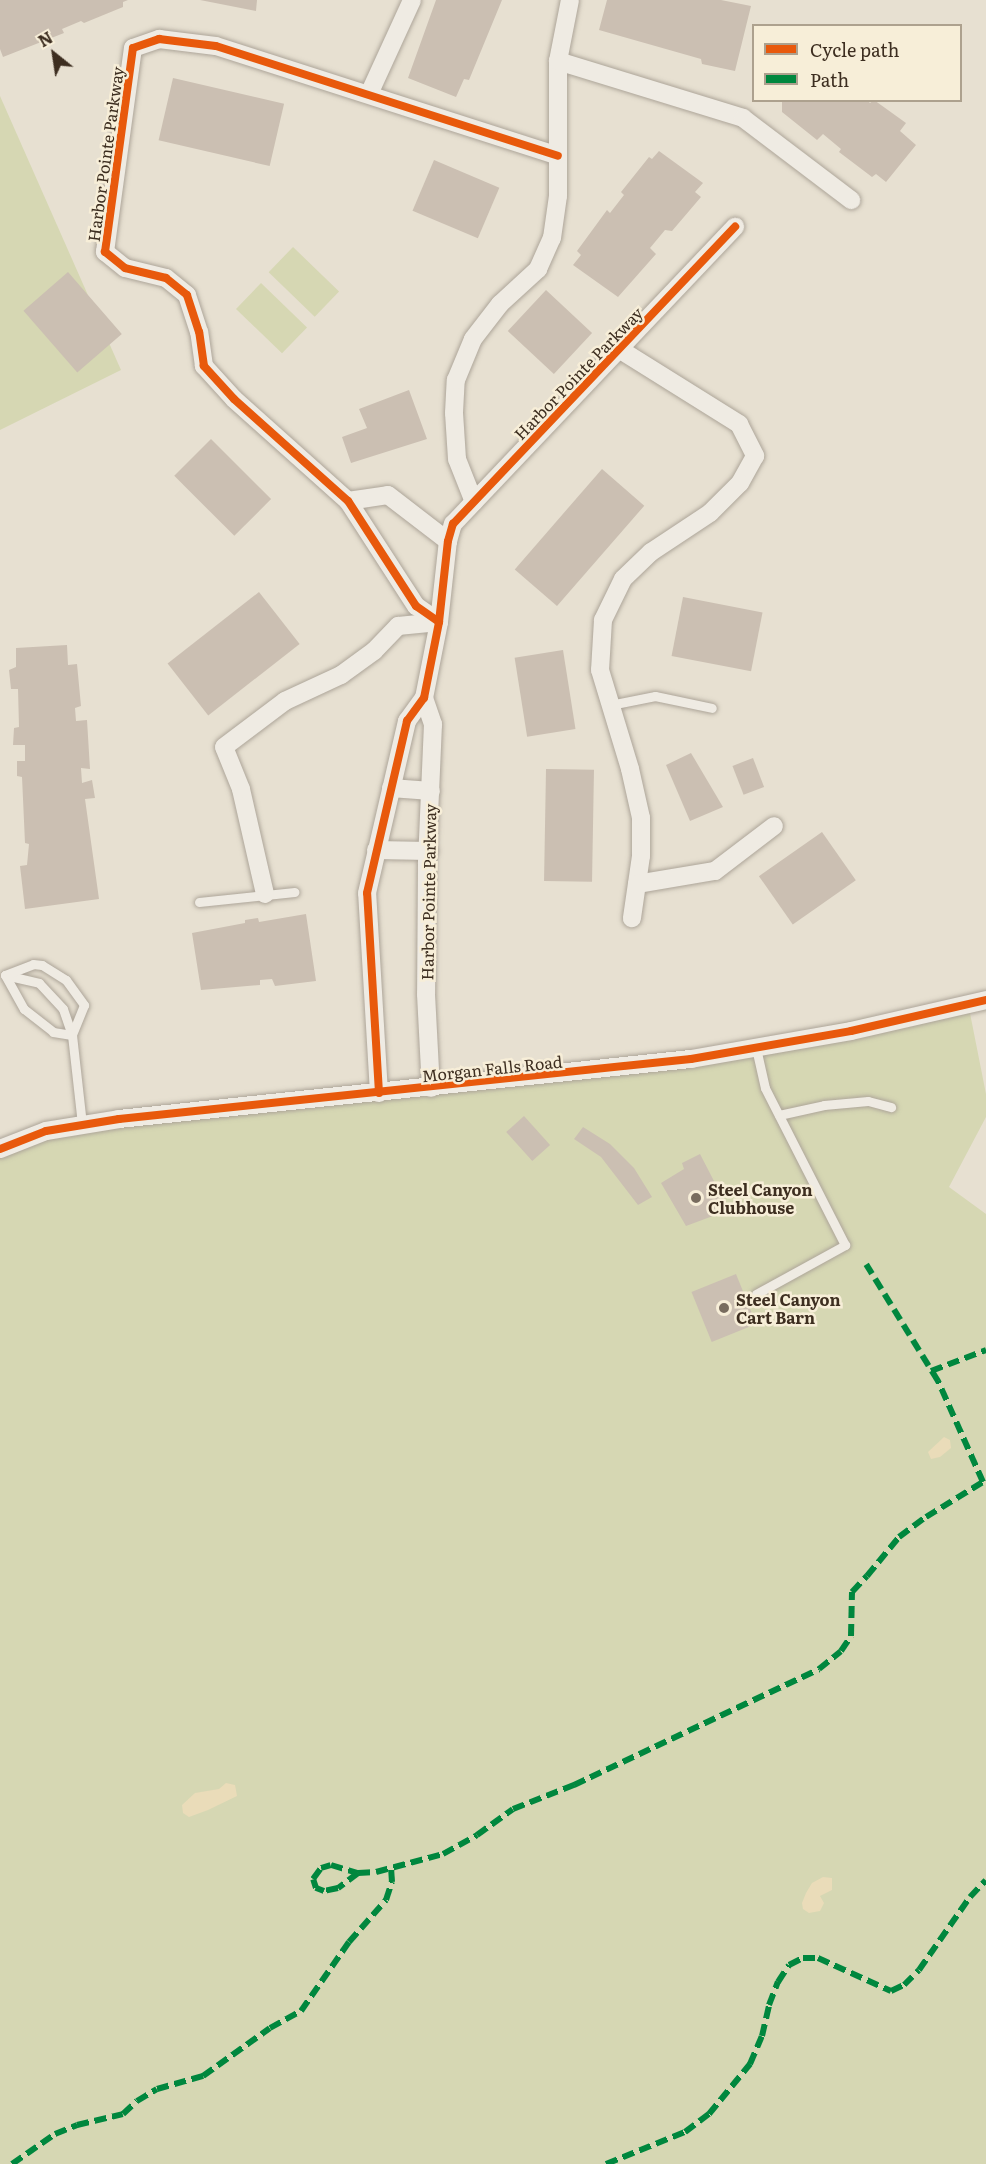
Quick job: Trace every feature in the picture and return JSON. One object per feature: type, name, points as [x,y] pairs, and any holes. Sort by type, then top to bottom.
[{"type":"street","points":[[412,0],[369,94],[558,156]]},
{"type":"street","points":[[474,502],[457,459],[454,413],[456,380],[473,339],[500,304],[538,269],[552,238],[558,196],[558,61],[570,0]]},
{"type":"street","name":"Harbor Pointe Parkway","points":[[348,501],[234,399],[204,366],[199,332],[187,295],[166,278],[125,268],[105,252],[133,48],[159,39],[216,46],[369,94]]},
{"type":"street","points":[[558,61],[743,118],[850,200]]},
{"type":"street","name":"Harbor Pointe Parkway","points":[[379,1093],[367,893],[408,721],[424,698],[439,622],[448,541],[453,524],[735,227]]},
{"type":"street","name":"Harbor Pointe Parkway","points":[[619,349],[739,424],[754,456],[740,483],[710,513],[651,552],[623,579],[603,620],[600,670],[641,818],[641,856],[632,918]]},
{"type":"street","points":[[439,622],[416,606],[348,501],[388,495],[448,541]]},
{"type":"street","points":[[265,894],[241,789],[224,747],[285,701],[341,675],[374,651],[398,626],[439,622]]},
{"type":"street","name":"Harbor Pointe Parkway","points":[[424,698],[433,724],[426,994],[431,1088]]},
{"type":"street","points":[[391,788],[431,791]]},
{"type":"street","points":[[637,884],[715,871],[774,826]]},
{"type":"street","points":[[376,850],[429,851]]},
{"type":"street","name":"Morgan Falls Road","points":[[0,1149],[46,1131],[82,1124],[692,1059],[851,1031],[986,1000]]},
{"type":"lane","points":[[610,705],[655,696],[712,708]]},
{"type":"lane","points":[[200,903],[294,892]]},
{"type":"lane","points":[[5,975],[33,964],[42,965],[66,981],[84,1005],[72,1035]]},
{"type":"lane","points":[[5,975],[24,1009],[53,1032],[72,1035]]},
{"type":"lane","points":[[5,975],[39,983],[63,1009],[72,1035],[82,1124]]},
{"type":"lane","points":[[756,1048],[765,1088],[845,1245],[756,1294]]},
{"type":"lane","points":[[779,1115],[824,1105],[868,1101],[891,1107]]},
{"type":"green space","points":[[0,96],[121,370],[0,430]]},
{"type":"green space","points":[[293,247],[339,291],[315,317],[269,272]]},
{"type":"green space","points":[[261,283],[307,327],[282,353],[236,309]]},
{"type":"green space","points":[[967,998],[986,1094],[986,1117],[949,1187],[986,1214],[986,2164],[0,2164],[0,1153],[16,1133],[192,1106],[574,1076]]},
{"type":"sand","points":[[944,1437],[950,1440],[951,1448],[940,1457],[931,1459],[928,1452]]},
{"type":"sand","points":[[226,1783],[235,1785],[237,1796],[189,1817],[183,1813],[182,1805],[195,1793],[219,1789]]},
{"type":"sand","points":[[823,1877],[832,1878],[832,1890],[820,1896],[824,1903],[820,1911],[809,1913],[803,1909],[802,1903],[812,1883]]},
{"type":"building","points":[[0,0],[128,0],[123,2],[123,7],[84,23],[81,21],[62,29],[64,33],[3,57],[0,49]]},
{"type":"building","points":[[200,0],[257,0],[256,11]]},
{"type":"building","points":[[436,0],[502,0],[469,80],[464,79],[456,97],[408,78]]},
{"type":"building","points":[[607,0],[721,0],[751,6],[735,71],[702,64],[701,59],[599,30]]},
{"type":"building","points":[[173,78],[284,104],[270,166],[159,140]]},
{"type":"building","points":[[782,102],[877,102],[906,123],[900,131],[916,145],[886,182],[876,174],[872,177],[839,152],[841,149],[823,134],[817,140],[782,112]]},
{"type":"building","points":[[659,151],[703,183],[695,192],[701,197],[672,231],[665,230],[650,248],[656,254],[618,297],[573,265],[581,255],[577,251],[607,210],[610,213],[624,195],[621,192],[649,157],[652,159]]},
{"type":"building","points":[[434,160],[499,188],[478,238],[413,211]]},
{"type":"building","points":[[68,272],[122,334],[77,373],[23,311]]},
{"type":"building","points":[[546,290],[592,333],[554,374],[508,331]]},
{"type":"building","points":[[409,390],[427,439],[351,463],[342,437],[367,428],[359,409]]},
{"type":"building","points":[[211,439],[271,499],[234,536],[174,476]]},
{"type":"building","points":[[602,469],[644,506],[557,606],[515,569]]},
{"type":"building","points":[[259,592],[300,644],[208,715],[168,663]]},
{"type":"building","points":[[683,597],[763,612],[751,671],[672,656]]},
{"type":"building","points":[[67,645],[68,665],[77,664],[81,706],[75,708],[76,721],[87,720],[90,769],[81,768],[82,783],[92,780],[95,798],[85,799],[99,899],[25,909],[20,866],[27,865],[29,844],[25,843],[22,777],[17,776],[17,761],[25,761],[25,745],[13,745],[14,728],[19,727],[18,689],[11,689],[9,670],[16,667],[16,648]]},
{"type":"building","points":[[563,650],[576,729],[527,737],[515,658]]},
{"type":"building","points":[[691,753],[723,807],[690,821],[666,765]]},
{"type":"building","points":[[753,758],[764,787],[744,795],[732,766]]},
{"type":"building","points":[[546,769],[594,770],[592,882],[544,881]]},
{"type":"building","points":[[822,832],[856,880],[793,924],[759,876]]},
{"type":"building","points":[[306,914],[316,981],[275,986],[272,979],[260,980],[260,985],[201,990],[192,933],[245,923],[245,920],[258,918],[259,922]]},
{"type":"building","points":[[524,1116],[550,1145],[532,1161],[506,1132]]},
{"type":"building","points":[[583,1127],[610,1144],[634,1168],[652,1197],[638,1205],[601,1157],[574,1139]]},
{"type":"building","name":"Steel Canyon Clubhouse","points":[[700,1154],[729,1210],[686,1226],[661,1183],[684,1169],[682,1163]]},
{"type":"building","name":"Steel Canyon Cart Barn","points":[[736,1274],[756,1324],[712,1342],[691,1292]]},
{"type":"marked path","points":[[358,1873],[338,1888],[324,1891],[316,1888],[313,1879],[321,1868],[331,1865],[358,1873],[376,1872],[443,1854],[477,1835],[513,1809],[574,1785],[819,1669],[841,1651],[851,1636],[852,1592],[899,1537],[926,1517],[983,1482],[938,1381],[866,1264]]},
{"type":"marked path","points":[[931,1371],[986,1350]]},
{"type":"marked path","points":[[12,2164],[55,2134],[77,2125],[123,2114],[137,2101],[157,2089],[203,2076],[270,2028],[301,2011],[349,1942],[386,1900],[392,1882],[391,1867]]},
{"type":"marked path","points":[[606,2164],[685,2132],[709,2114],[750,2064],[762,2036],[769,2005],[778,1982],[789,1965],[803,1958],[818,1958],[891,1991],[904,1985],[919,1970],[970,1897],[986,1880]]},
{"type":"cycle path","points":[[439,622],[416,606],[348,501],[234,399],[204,366],[199,332],[187,295],[166,278],[125,268],[105,252],[133,48],[159,39],[216,46],[558,156]]},
{"type":"cycle path","points":[[379,1093],[367,893],[407,721],[424,698],[439,622],[448,541],[453,524],[735,227]]},
{"type":"cycle path","points":[[0,1149],[46,1131],[119,1119],[691,1059],[851,1031],[986,1000]]},
{"type":"place","name":"Steel Canyon Clubhouse","points":[[696,1198]]},
{"type":"place","name":"Steel Canyon Cart Barn","points":[[724,1308]]}]
